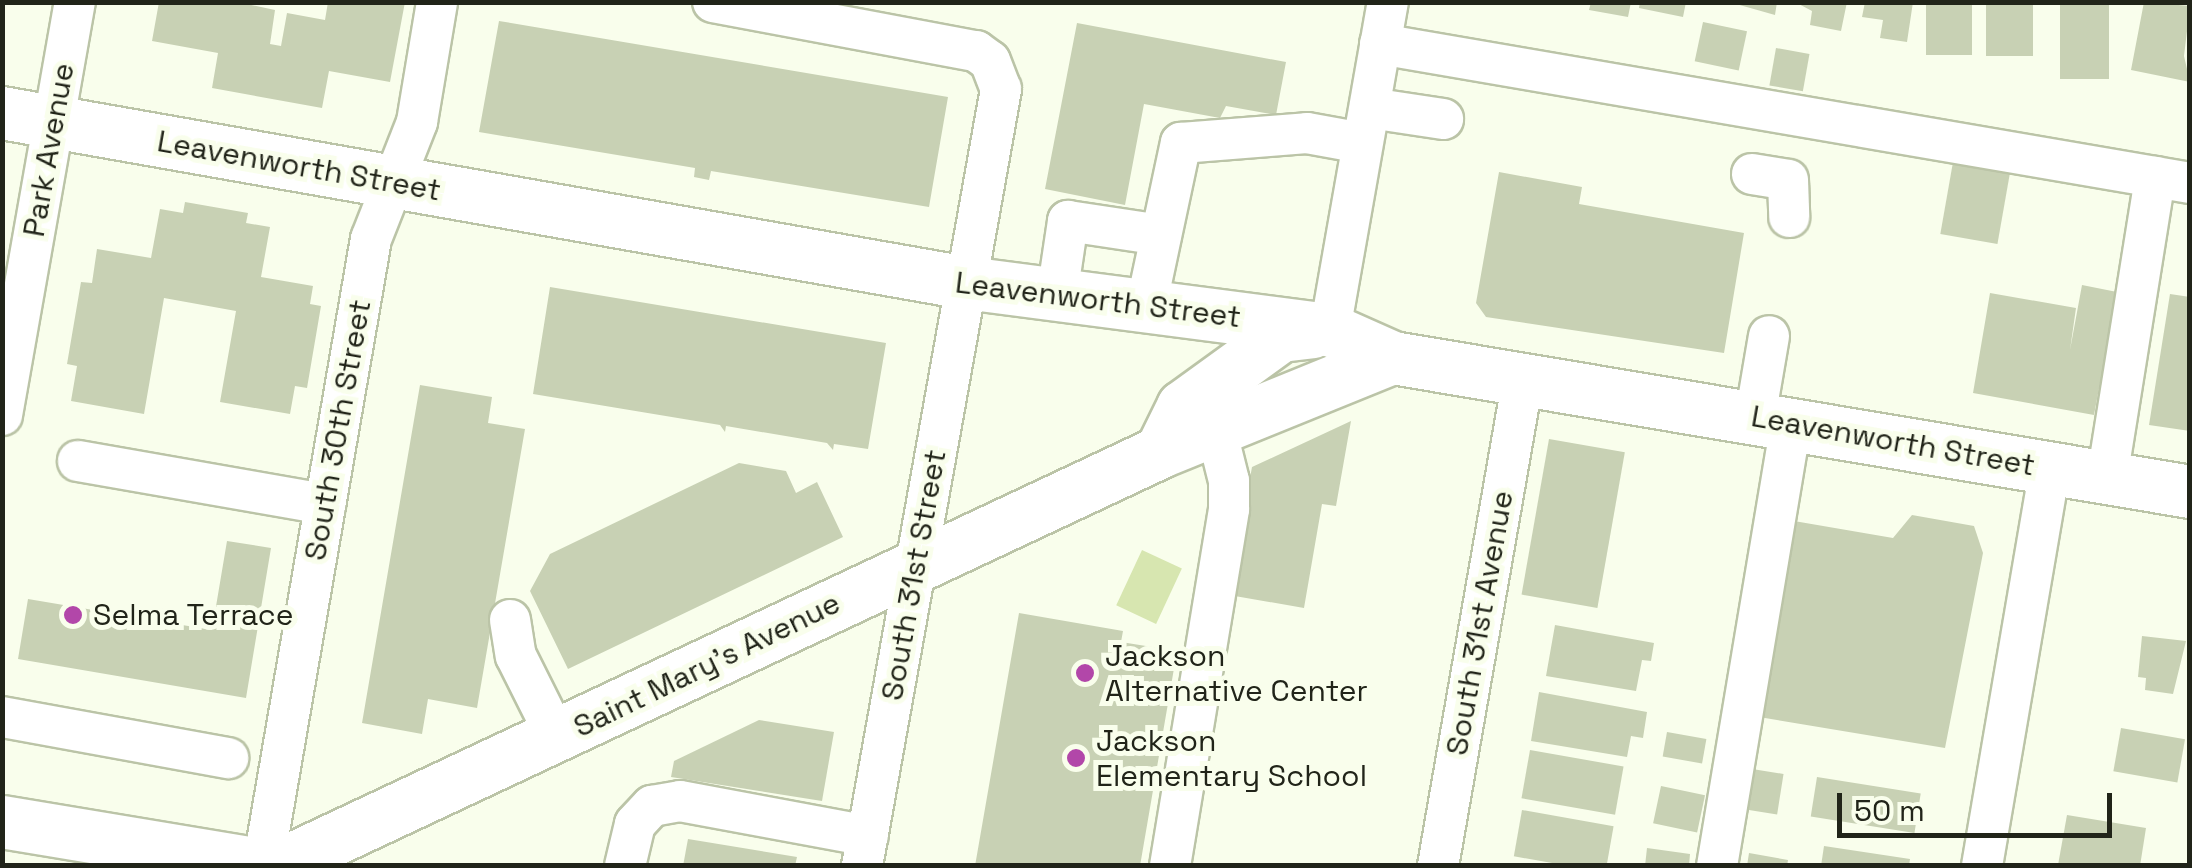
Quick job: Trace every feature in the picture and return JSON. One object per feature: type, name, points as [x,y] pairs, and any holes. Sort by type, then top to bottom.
[{"type":"main road","name":"Leavenworth Street","points":[[2,113],[966,284],[1330,330],[1394,358],[2190,492]]},
{"type":"main road","points":[[1162,452],[1182,407],[1281,336],[1330,330]]},
{"type":"main road","name":"Saint Mary's Avenue","points":[[2,822],[263,865],[293,859],[1162,452],[1394,358]]},
{"type":"street","name":"Park Avenue","points":[[2,415],[75,2]]},
{"type":"street","name":"South 30th Street","points":[[263,865],[371,240],[417,122],[438,2]]},
{"type":"street","name":"South 31st Street","points":[[713,2],[956,46],[990,61],[1000,89],[865,851]]},
{"type":"street","points":[[1330,330],[1388,2]]},
{"type":"street","points":[[1380,44],[2172,180],[2107,478]]},
{"type":"street","points":[[1776,190],[1800,116]]},
{"type":"street","points":[[1146,306],[1181,143],[1444,120]]},
{"type":"street","points":[[1057,295],[1068,221],[1161,235]]},
{"type":"street","points":[[1717,866],[1773,422],[1769,336]]},
{"type":"street","name":"South 31st Avenue","points":[[1438,866],[1523,380]]},
{"type":"street","points":[[1170,866],[1229,509],[1230,481],[1216,429]]},
{"type":"street","points":[[78,462],[325,504]]},
{"type":"street","points":[[1982,866],[2050,468]]},
{"type":"street","points":[[510,620],[516,656],[557,738]]},
{"type":"street","points":[[2,717],[228,758]]},
{"type":"street","points":[[626,866],[636,824],[652,806],[680,802],[865,851]]},
{"type":"green space","points":[[1142,550],[1182,569],[1156,624],[1116,605]]},
{"type":"building","points":[[159,2],[237,2],[275,10],[270,44],[281,46],[287,13],[325,20],[328,2],[405,2],[390,82],[329,71],[322,108],[212,88],[218,53],[152,41]]},
{"type":"building","points":[[1591,2],[1631,2],[1628,17],[1589,10]]},
{"type":"building","points":[[1640,2],[1686,2],[1683,17],[1639,8]]},
{"type":"building","points":[[1729,2],[1777,2],[1775,15]]},
{"type":"building","points":[[1795,2],[1847,2],[1841,31],[1810,25],[1812,11]]},
{"type":"building","points":[[1865,2],[1913,2],[1907,42],[1880,38],[1883,20],[1862,17]]},
{"type":"building","points":[[1926,2],[1972,2],[1972,55],[1926,55]]},
{"type":"building","points":[[1986,2],[2033,2],[2033,56],[1986,56]]},
{"type":"building","points":[[2060,2],[2109,2],[2109,79],[2060,79]]},
{"type":"building","points":[[2144,2],[2190,6],[2184,56],[2190,82],[2131,70]]},
{"type":"building","points":[[499,21],[948,97],[929,207],[711,171],[709,180],[694,177],[695,168],[479,132]]},
{"type":"building","points":[[1703,22],[1747,31],[1739,70],[1695,61]]},
{"type":"building","points":[[1077,23],[1286,62],[1276,115],[1226,106],[1220,118],[1144,104],[1125,205],[1045,189]]},
{"type":"building","points":[[1776,48],[1809,54],[1803,91],[1769,85]]},
{"type":"building","points":[[1953,162],[2010,172],[1997,244],[1940,234]]},
{"type":"building","points":[[1499,172],[1582,187],[1579,204],[1744,233],[1724,353],[1486,317],[1476,303]]},
{"type":"building","points":[[185,202],[248,213],[246,223],[270,227],[261,277],[313,286],[310,304],[321,306],[307,388],[295,386],[290,414],[220,402],[236,311],[164,298],[144,414],[71,401],[77,366],[67,364],[81,282],[92,283],[97,249],[151,258],[160,209],[183,213]]},
{"type":"building","points":[[2082,285],[2117,292],[2094,415],[1973,393],[1990,293],[2076,308],[2070,350]]},
{"type":"building","points":[[550,287],[886,343],[868,449],[834,444],[833,450],[827,443],[726,426],[725,432],[720,425],[533,394]]},
{"type":"building","points":[[2170,294],[2190,297],[2190,431],[2149,425]]},
{"type":"building","points":[[420,385],[492,397],[488,423],[525,429],[477,708],[428,699],[422,734],[362,723]]},
{"type":"building","points":[[1351,421],[1336,506],[1322,504],[1304,608],[1229,595],[1252,467]]},
{"type":"building","points":[[1549,439],[1625,452],[1597,608],[1522,595]]},
{"type":"building","points":[[739,463],[786,471],[796,493],[817,482],[843,537],[568,669],[530,591],[550,554]]},
{"type":"building","points":[[1912,515],[1974,526],[1983,553],[1945,748],[1759,717],[1794,521],[1893,538]]},
{"type":"building","name":"Selma Terrace","points":[[227,541],[271,548],[246,698],[18,659],[28,599],[212,630]]},
{"type":"building","name":"Jackson Elementary School","points":[[1019,613],[1123,631],[1121,642],[1177,651],[1140,866],[975,866]]},
{"type":"building","points":[[1555,625],[1654,643],[1651,661],[1642,660],[1636,691],[1546,676]]},
{"type":"building","points":[[2142,636],[2186,641],[2173,694],[2145,690],[2146,678],[2138,677]]},
{"type":"building","points":[[1539,692],[1647,712],[1643,738],[1631,736],[1627,757],[1531,741]]},
{"type":"building","points":[[759,720],[834,732],[822,801],[671,777],[674,761]]},
{"type":"building","points":[[2121,728],[2185,739],[2177,783],[2113,771]]},
{"type":"building","points":[[1667,732],[1706,739],[1702,764],[1663,757]]},
{"type":"building","points":[[1530,750],[1624,766],[1615,815],[1521,798]]},
{"type":"building","points":[[1746,768],[1784,774],[1777,814],[1740,808]]},
{"type":"building","points":[[1817,777],[1921,793],[1914,833],[1811,817]]},
{"type":"building","points":[[1661,786],[1705,795],[1697,833],[1653,823]]},
{"type":"building","points":[[1522,810],[1614,826],[1607,866],[1569,866],[1514,856]]},
{"type":"building","points":[[2067,815],[2146,828],[2140,866],[2058,865]]},
{"type":"building","points":[[688,839],[797,857],[795,866],[683,866]]},
{"type":"building","points":[[1824,846],[1910,859],[1909,866],[1821,866]]},
{"type":"building","points":[[1647,848],[1690,854],[1689,866],[1645,866]]},
{"type":"building","points":[[1749,853],[1788,860],[1787,866],[1747,866]]},
{"type":"place","name":"Selma Terrace","points":[[73,615]]},
{"type":"place","name":"Jackson Alternative Center","points":[[1085,673]]},
{"type":"place","name":"Jackson Elementary School","points":[[1076,758]]}]
